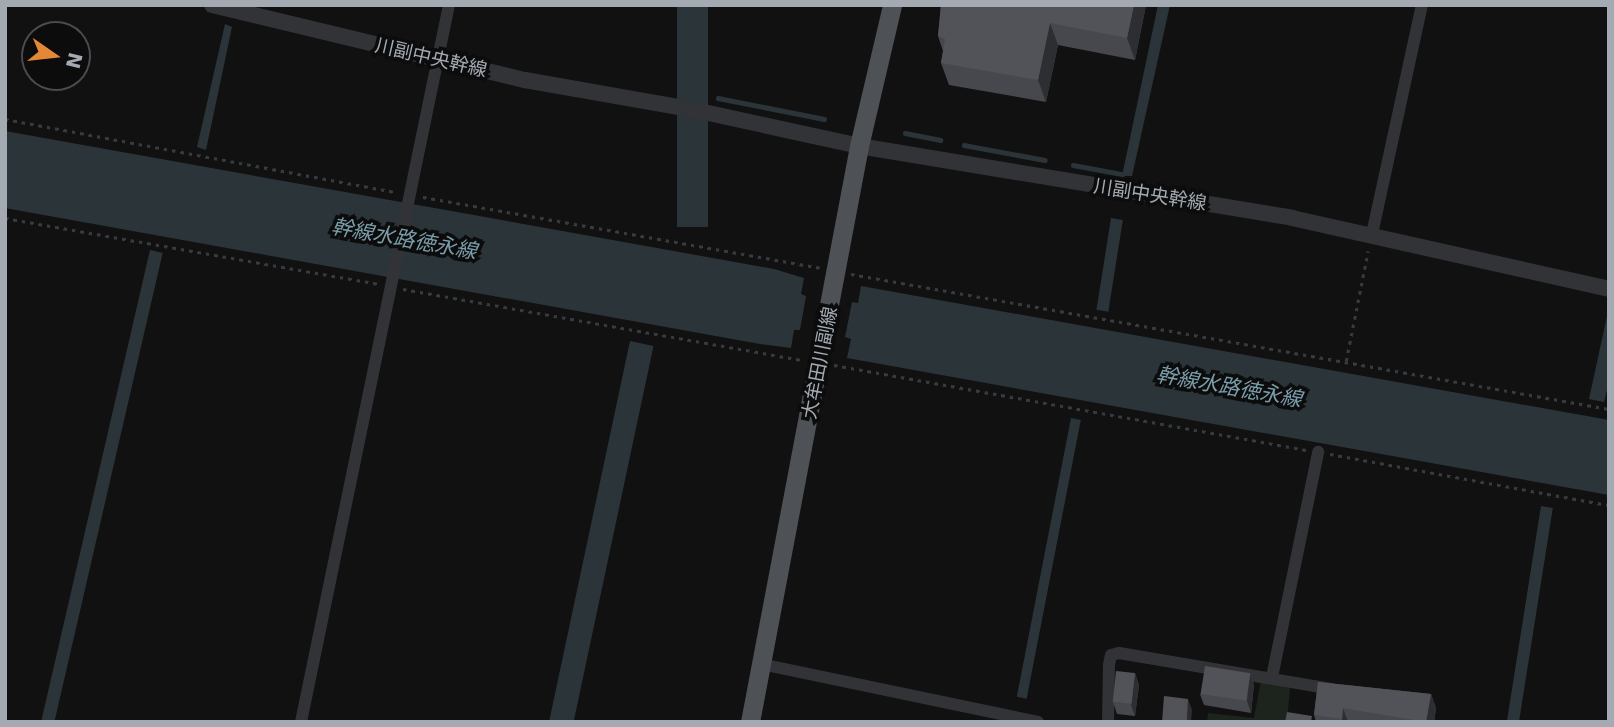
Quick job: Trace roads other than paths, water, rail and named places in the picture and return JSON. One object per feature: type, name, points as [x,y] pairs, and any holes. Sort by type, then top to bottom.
[{"type":"main road","name":"大牟田川副線","points":[[750,722],[859,146],[892,5]]},
{"type":"street","name":"川副中央幹線","points":[[212,5],[525,80],[690,108],[859,146],[1372,234],[1609,289]]},
{"type":"street","points":[[300,722],[449,5]]},
{"type":"street","points":[[1372,234],[1422,5]]},
{"type":"street","points":[[1272,677],[1318,452]]},
{"type":"street","points":[[1108,722],[1108,665],[1111,655],[1119,653],[1346,691]]},
{"type":"street","points":[[761,664],[1038,722]]},
{"type":"water","points":[[677,5],[708,5],[708,227],[677,227]]},
{"type":"water","points":[[1158,5],[1170,5],[1132,176],[1122,176]]},
{"type":"water","points":[[225,24],[232,27],[206,150],[197,147]]},
{"type":"water","name":"幹線水路徳永線","points":[[5,131],[774,269],[804,278],[801,294],[806,296],[800,330],[794,330],[791,348],[760,344],[5,208]]},
{"type":"water","points":[[1111,218],[1123,220],[1108,312],[1096,310]]},
{"type":"water","points":[[150,250],[163,253],[54,722],[42,720]]},
{"type":"water","name":"幹線水路徳永線","points":[[861,286],[1609,420],[1609,495],[847,358],[851,339],[845,337],[852,302],[858,303]]},
{"type":"water","points":[[1609,307],[1609,382],[1604,402],[1589,399]]},
{"type":"water","points":[[630,341],[653,346],[574,722],[549,721]]},
{"type":"water","points":[[1071,418],[1081,420],[1027,699],[1017,697]]},
{"type":"water","points":[[1541,506],[1553,508],[1519,722],[1507,722]]},
{"type":"waterway","points":[[718,98],[824,119]]},
{"type":"waterway","points":[[905,133],[940,140]]},
{"type":"waterway","points":[[964,145],[1045,160]]},
{"type":"waterway","points":[[1073,165],[1122,174]]}]
